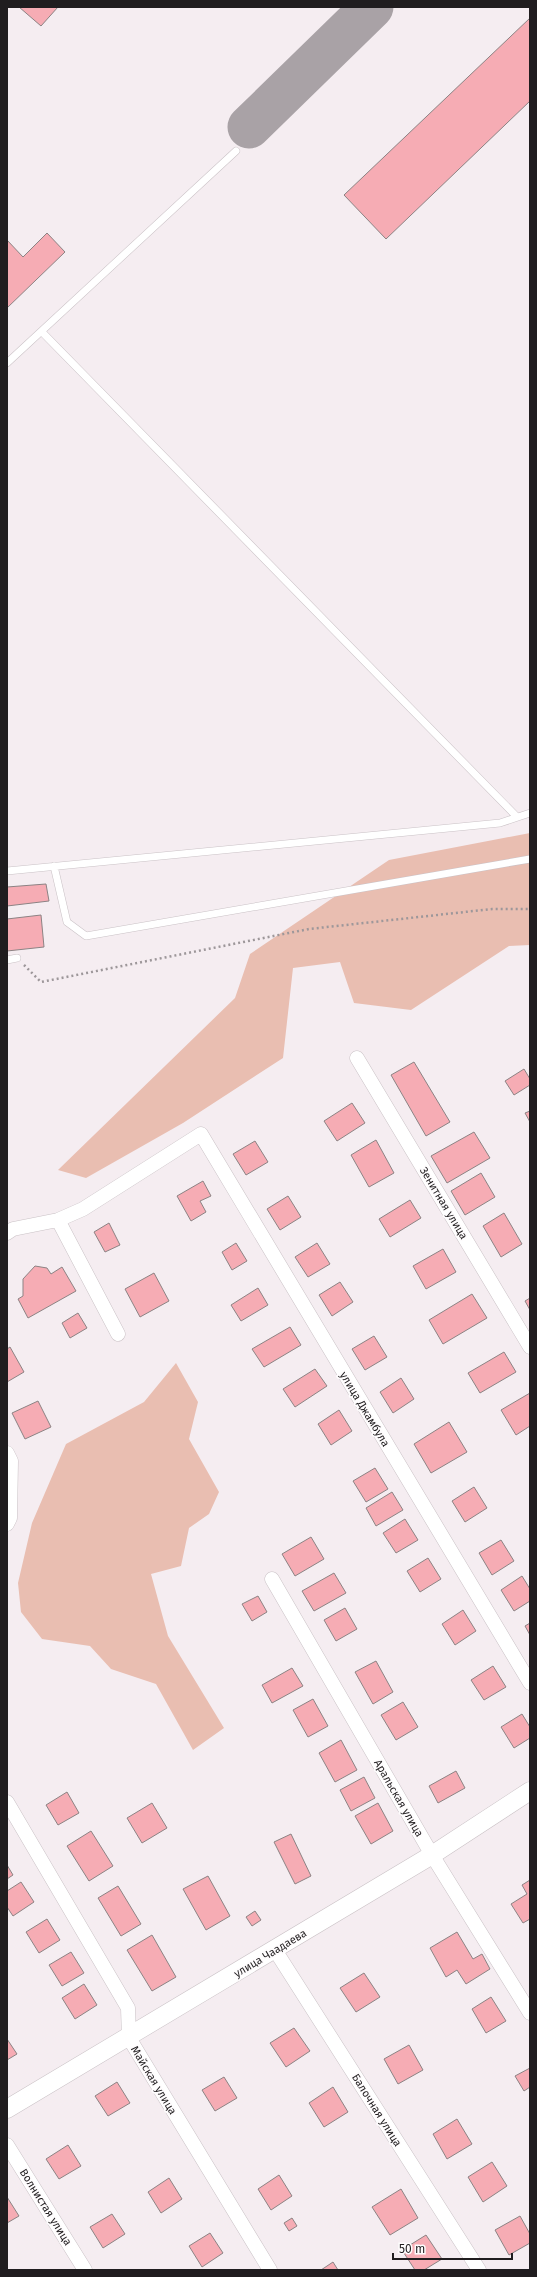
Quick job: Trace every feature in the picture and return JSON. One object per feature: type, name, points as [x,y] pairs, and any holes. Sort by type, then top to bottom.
[{"type":"street","name":"Зенитная улица","points":[[357,1058],[530,1347]]},
{"type":"street","name":"улица Джамбула","points":[[58,1220],[83,1209],[201,1134],[530,1683]]},
{"type":"street","points":[[7,1233],[13,1229],[58,1220],[118,1334]]},
{"type":"street","points":[[7,1453],[11,1461],[10,1518],[7,1524]]},
{"type":"street","name":"Аральская улица","points":[[272,1579],[432,1855],[530,2013]]},
{"type":"street","name":"улица Чаадаева","points":[[7,2109],[129,2038],[432,1855],[530,1791]]},
{"type":"street","name":"Майская улица","points":[[7,1802],[128,2008],[129,2038],[270,2270]]},
{"type":"street","name":"Балочная улица","points":[[275,1950],[479,2270]]},
{"type":"street","name":"Волнистая улица","points":[[7,2145],[85,2270]]},
{"type":"lane","points":[[7,363],[236,151]]},
{"type":"lane","points":[[42,332],[517,817]]},
{"type":"lane","points":[[7,871],[500,823],[530,813]]},
{"type":"lane","points":[[54,866],[67,922],[86,936],[530,859]]},
{"type":"lane","points":[[7,960],[17,958]]},
{"type":"path","points":[[17,958],[41,982],[309,928],[492,909],[530,909]]},
{"type":"shaded area","points":[[530,833],[530,945],[509,946],[411,1010],[354,1003],[340,962],[293,968],[283,1058],[183,1123],[86,1178],[58,1170],[235,998],[250,954],[389,860]]},
{"type":"shaded area","points":[[176,1363],[198,1402],[189,1439],[219,1492],[209,1514],[189,1528],[181,1566],[151,1574],[168,1636],[224,1728],[193,1750],[156,1684],[111,1669],[90,1646],[42,1639],[21,1612],[18,1583],[32,1523],[66,1444],[144,1402]]},
{"type":"building","points":[[19,7],[58,7],[41,26]]},
{"type":"building","points":[[530,18],[530,101],[386,239],[344,195]]},
{"type":"building","points":[[47,233],[65,252],[7,308],[7,240],[23,257]]},
{"type":"building","points":[[46,884],[49,901],[7,906],[7,887]]},
{"type":"building","points":[[41,915],[44,947],[7,951],[7,919]]},
{"type":"building","points":[[414,1062],[450,1122],[426,1136],[391,1075]]},
{"type":"building","points":[[524,1069],[530,1079],[530,1085],[514,1095],[505,1081]]},
{"type":"building","points":[[352,1103],[365,1123],[337,1141],[324,1121]]},
{"type":"building","points":[[530,1111],[530,1122],[525,1113]]},
{"type":"building","points":[[474,1132],[490,1158],[447,1183],[431,1156]]},
{"type":"building","points":[[376,1140],[394,1173],[369,1187],[351,1155]]},
{"type":"building","points":[[255,1141],[268,1162],[246,1175],[233,1154]]},
{"type":"building","points":[[481,1173],[495,1197],[465,1215],[451,1191]]},
{"type":"building","points":[[203,1181],[211,1196],[200,1201],[206,1212],[191,1221],[177,1196]]},
{"type":"building","points":[[288,1196],[301,1217],[280,1230],[267,1209]]},
{"type":"building","points":[[410,1200],[421,1218],[390,1237],[379,1219]]},
{"type":"building","points":[[504,1213],[522,1244],[501,1257],[483,1226]]},
{"type":"building","points":[[109,1223],[120,1245],[105,1252],[94,1232]]},
{"type":"building","points":[[236,1243],[247,1261],[232,1270],[222,1252]]},
{"type":"building","points":[[317,1243],[330,1264],[308,1277],[295,1257]]},
{"type":"building","points":[[443,1249],[456,1272],[426,1289],[413,1266]]},
{"type":"building","points":[[35,1266],[47,1268],[51,1274],[62,1267],[76,1291],[28,1318],[18,1299],[23,1296],[23,1279]]},
{"type":"building","points":[[154,1273],[169,1301],[140,1317],[125,1289]]},
{"type":"building","points":[[340,1282],[353,1302],[332,1316],[319,1295]]},
{"type":"building","points":[[258,1288],[268,1305],[241,1321],[231,1305]]},
{"type":"building","points":[[472,1294],[487,1318],[443,1344],[429,1320]]},
{"type":"building","points":[[530,1298],[530,1310],[525,1301]]},
{"type":"building","points":[[78,1313],[87,1328],[70,1338],[62,1323]]},
{"type":"building","points":[[290,1327],[301,1345],[264,1367],[252,1349]]},
{"type":"building","points":[[374,1336],[387,1357],[365,1370],[352,1349]]},
{"type":"building","points":[[10,1347],[24,1372],[7,1382],[7,1349]]},
{"type":"building","points":[[504,1352],[516,1372],[480,1393],[468,1373]]},
{"type":"building","points":[[315,1369],[327,1386],[295,1407],[283,1389]]},
{"type":"building","points":[[401,1378],[414,1399],[393,1413],[380,1392]]},
{"type":"building","points":[[530,1393],[530,1426],[516,1435],[501,1410]]},
{"type":"building","points":[[38,1401],[51,1427],[25,1439],[12,1413]]},
{"type":"building","points":[[339,1410],[352,1431],[331,1445],[318,1424]]},
{"type":"building","points":[[449,1422],[467,1452],[431,1473],[414,1444]]},
{"type":"building","points":[[375,1468],[388,1489],[366,1502],[353,1481]]},
{"type":"building","points":[[474,1487],[487,1508],[465,1522],[452,1501]]},
{"type":"building","points":[[392,1492],[403,1510],[376,1526],[366,1508]]},
{"type":"building","points":[[405,1519],[418,1540],[396,1553],[383,1533]]},
{"type":"building","points":[[311,1537],[324,1559],[295,1576],[282,1554]]},
{"type":"building","points":[[501,1540],[514,1561],[492,1575],[479,1553]]},
{"type":"building","points":[[428,1558],[441,1579],[420,1592],[407,1571]]},
{"type":"building","points":[[334,1573],[346,1593],[314,1611],[302,1591]]},
{"type":"building","points":[[522,1576],[530,1589],[530,1601],[514,1611],[501,1590]]},
{"type":"building","points":[[258,1596],[267,1612],[252,1621],[242,1604]]},
{"type":"building","points":[[345,1608],[357,1629],[336,1641],[324,1620]]},
{"type":"building","points":[[463,1610],[476,1631],[455,1645],[442,1624]]},
{"type":"building","points":[[530,1623],[530,1635],[525,1626]]},
{"type":"building","points":[[376,1661],[393,1692],[373,1704],[355,1672]]},
{"type":"building","points":[[493,1666],[506,1687],[484,1700],[471,1680]]},
{"type":"building","points":[[292,1668],[303,1686],[272,1703],[262,1685]]},
{"type":"building","points":[[313,1699],[328,1726],[308,1737],[293,1710]]},
{"type":"building","points":[[403,1702],[418,1727],[396,1740],[381,1715]]},
{"type":"building","points":[[522,1714],[530,1727],[530,1738],[514,1748],[501,1727]]},
{"type":"building","points":[[341,1740],[357,1770],[335,1782],[319,1753]]},
{"type":"building","points":[[456,1771],[465,1788],[438,1803],[429,1786]]},
{"type":"building","points":[[364,1777],[375,1798],[351,1811],[340,1790]]},
{"type":"building","points":[[67,1792],[79,1813],[58,1825],[46,1805]]},
{"type":"building","points":[[152,1803],[167,1828],[142,1843],[127,1818]]},
{"type":"building","points":[[378,1803],[393,1831],[371,1844],[355,1816]]},
{"type":"building","points":[[91,1831],[113,1866],[89,1881],[67,1846]]},
{"type":"building","points":[[291,1834],[311,1876],[295,1884],[274,1842]]},
{"type":"building","points":[[7,1865],[13,1875],[7,1879]]},
{"type":"building","points":[[208,1876],[230,1916],[206,1930],[183,1889]]},
{"type":"building","points":[[530,1880],[530,1919],[523,1923],[511,1904],[527,1894],[522,1885]]},
{"type":"building","points":[[21,1882],[34,1902],[13,1916],[7,1907],[7,1891]]},
{"type":"building","points":[[118,1886],[141,1924],[121,1936],[98,1898]]},
{"type":"building","points":[[255,1911],[261,1920],[252,1926],[246,1917]]},
{"type":"building","points":[[47,1919],[60,1940],[39,1953],[26,1932]]},
{"type":"building","points":[[457,1932],[473,1959],[482,1954],[490,1969],[466,1984],[457,1970],[446,1977],[430,1948]]},
{"type":"building","points":[[152,1935],[176,1977],[152,1991],[127,1950]]},
{"type":"building","points":[[71,1952],[84,1973],[62,1986],[49,1965]]},
{"type":"building","points":[[364,1973],[380,1997],[356,2012],[340,1988]]},
{"type":"building","points":[[84,1984],[97,2005],[75,2019],[62,1998]]},
{"type":"building","points":[[491,1997],[506,2021],[486,2033],[472,2009]]},
{"type":"building","points":[[294,2028],[310,2051],[286,2067],[270,2043]]},
{"type":"building","points":[[7,2039],[17,2054],[7,2060]]},
{"type":"building","points":[[409,2045],[423,2070],[398,2084],[384,2059]]},
{"type":"building","points":[[530,2068],[530,2087],[524,2091],[515,2076]]},
{"type":"building","points":[[224,2077],[237,2098],[215,2111],[202,2090]]},
{"type":"building","points":[[117,2082],[130,2103],[108,2116],[95,2096]]},
{"type":"building","points":[[333,2087],[348,2112],[324,2127],[309,2103]]},
{"type":"building","points":[[457,2119],[472,2144],[447,2159],[433,2134]]},
{"type":"building","points":[[68,2145],[81,2166],[59,2179],[46,2159]]},
{"type":"building","points":[[492,2162],[507,2186],[483,2202],[468,2177]]},
{"type":"building","points":[[279,2175],[292,2196],[271,2210],[258,2189]]},
{"type":"building","points":[[169,2178],[182,2199],[161,2213],[148,2192]]},
{"type":"building","points":[[401,2189],[418,2218],[390,2235],[372,2207]]},
{"type":"building","points":[[7,2197],[19,2216],[7,2223]]},
{"type":"building","points":[[112,2214],[125,2234],[103,2248],[90,2227]]},
{"type":"building","points":[[520,2216],[530,2234],[530,2243],[509,2255],[495,2230]]},
{"type":"building","points":[[292,2218],[297,2226],[289,2231],[284,2223]]},
{"type":"building","points":[[210,2233],[223,2253],[202,2267],[189,2246]]},
{"type":"building","points":[[426,2235],[442,2259],[424,2270],[415,2270],[402,2250]]},
{"type":"building","points":[[333,2262],[338,2270],[321,2270]]},
{"type":"taxiway","points":[[249,127],[372,7]]}]
